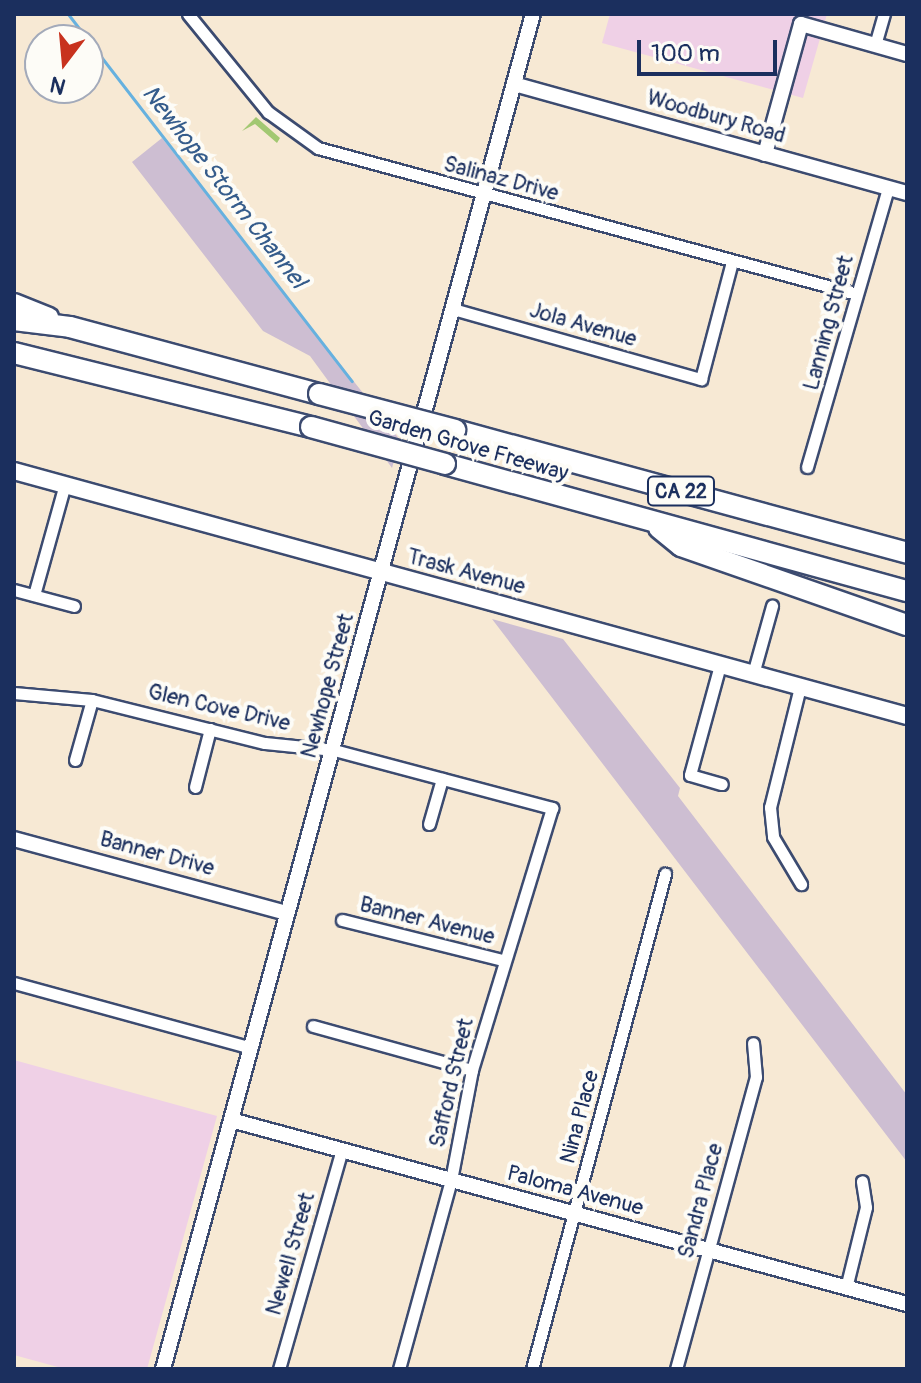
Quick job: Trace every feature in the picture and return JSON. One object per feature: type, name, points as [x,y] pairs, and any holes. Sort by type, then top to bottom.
[{"type":"highway","points":[[14,304],[70,327]]},
{"type":"highway","name":"Garden Grove Freeway","points":[[14,320],[70,327],[907,552]]},
{"type":"highway","name":"Garden Grove Freeway","points":[[14,353],[311,427],[907,591]]},
{"type":"highway","points":[[653,523],[681,546],[907,625]]},
{"type":"main road","name":"Trask Avenue","points":[[14,471],[907,716]]},
{"type":"street","name":"Salinaz Drive","points":[[188,14],[268,112],[309,144],[484,195],[857,294]]},
{"type":"street","name":"Newhope Street","points":[[163,1369],[533,14]]},
{"type":"street","points":[[875,45],[884,14]]},
{"type":"street","points":[[765,154],[801,24],[907,54]]},
{"type":"street","name":"Woodbury Road","points":[[514,84],[907,193]]},
{"type":"street","name":"Lanning Street","points":[[807,467],[888,188]]},
{"type":"street","name":"Jola Avenue","points":[[453,309],[701,379],[732,262]]},
{"type":"street","points":[[34,595],[65,484]]},
{"type":"street","points":[[14,590],[74,606]]},
{"type":"street","points":[[753,674],[772,606]]},
{"type":"street","points":[[720,665],[690,775],[722,784]]},
{"type":"street","points":[[800,687],[770,807],[773,837],[801,884]]},
{"type":"street","name":"Glen Cove Drive","points":[[14,693],[92,700],[210,729],[334,750],[552,808]]},
{"type":"street","points":[[75,760],[92,700]]},
{"type":"street","points":[[195,787],[210,729]]},
{"type":"street","points":[[429,824],[442,779]]},
{"type":"street","name":"Safford Street","points":[[399,1369],[451,1180],[472,1070],[503,960],[552,808]]},
{"type":"street","name":"Banner Drive","points":[[14,839],[287,913]]},
{"type":"street","name":"Nina Place","points":[[532,1369],[665,874]]},
{"type":"street","name":"Banner Avenue","points":[[342,920],[503,960]]},
{"type":"street","points":[[14,983],[251,1048]]},
{"type":"street","points":[[313,1026],[472,1070]]},
{"type":"street","name":"Sandra Place","points":[[676,1369],[756,1077],[753,1043]]},
{"type":"street","name":"Paloma Avenue","points":[[231,1120],[907,1304]]},
{"type":"street","name":"Newell Street","points":[[279,1369],[342,1150]]},
{"type":"street","points":[[846,1288],[866,1207],[862,1181]]},
{"type":"shaded area","points":[[610,14],[827,14],[803,98],[602,43]]},
{"type":"shaded area","points":[[162,138],[400,440],[392,468],[310,356],[263,331],[132,162]]},
{"type":"shaded area","points":[[492,619],[563,639],[680,788],[678,796],[907,1095],[907,1162]]},
{"type":"shaded area","points":[[14,1060],[217,1116],[147,1369],[65,1369],[14,1355]]},
{"type":"green space","points":[[256,117],[280,138],[277,143],[255,124],[242,131]]},
{"type":"waterway","name":"Newhope Storm Channel","points":[[68,14],[352,381]]}]
